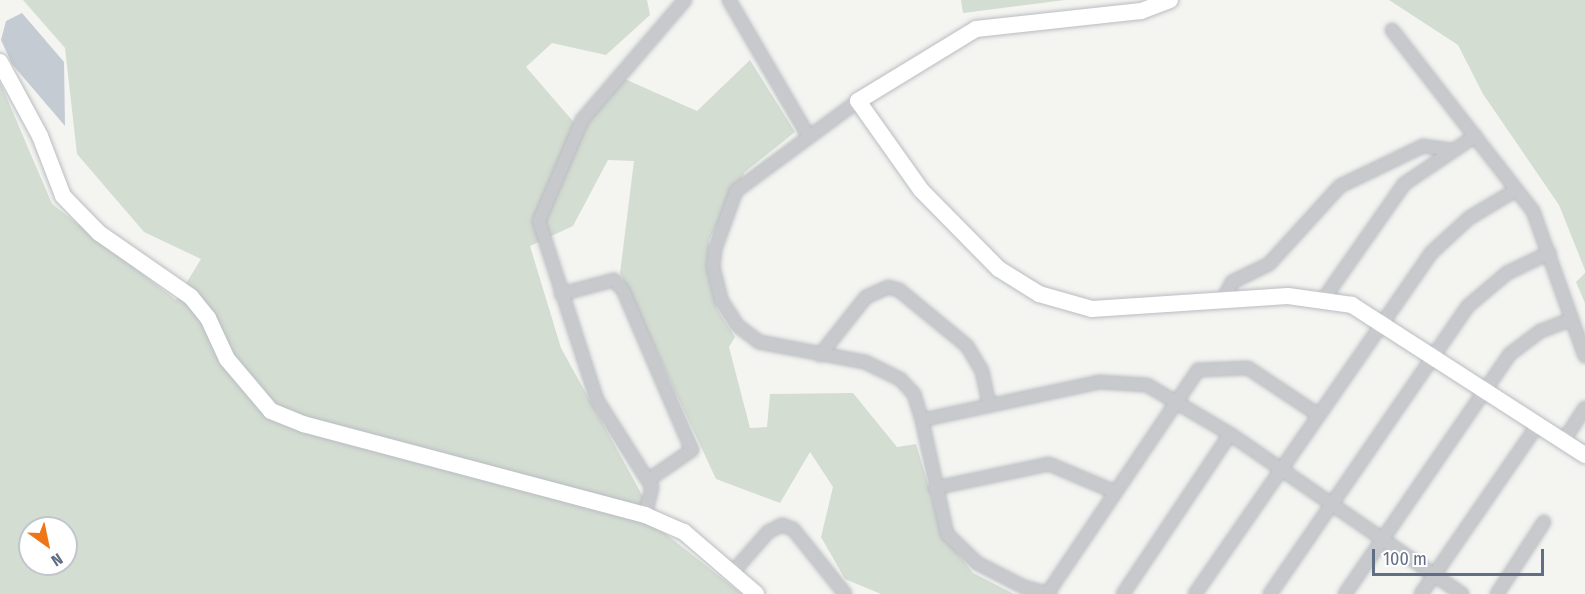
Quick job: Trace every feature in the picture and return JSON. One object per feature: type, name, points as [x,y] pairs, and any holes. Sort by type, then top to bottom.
[{"type":"street","points":[[645,515],[652,499],[648,480],[597,400],[541,237],[542,210],[582,120],[685,0]]},
{"type":"street","points":[[729,0],[808,135]]},
{"type":"street","points":[[1170,0],[1141,11],[976,29],[858,101],[808,135],[736,191],[713,267],[721,300],[748,336],[886,370],[914,394],[922,420],[935,488],[947,534],[965,555],[1024,587],[1049,592],[1113,491],[1198,370],[1248,368],[1317,414]]},
{"type":"street","points":[[1392,30],[1533,210],[1585,356]]},
{"type":"street","points":[[0,62],[40,136],[63,196],[99,233],[191,297],[208,318],[227,359],[271,411],[303,424],[645,515],[684,532],[756,594]]},
{"type":"street","points":[[858,101],[921,190],[1019,284],[1092,309],[1325,297],[1382,321],[1536,427],[1585,455]]},
{"type":"street","points":[[1325,297],[1393,198],[1450,150],[1475,136]]},
{"type":"street","points":[[1221,301],[1232,282],[1269,264],[1340,186],[1423,146],[1450,150]]},
{"type":"street","points":[[1195,594],[1317,414],[1443,239],[1516,190]]},
{"type":"street","points":[[1270,594],[1433,356],[1480,293],[1549,253]]},
{"type":"street","points":[[561,294],[614,280],[623,290],[692,450],[648,480]]},
{"type":"street","points":[[819,355],[866,297],[888,287],[900,290],[967,346],[982,371],[989,404]]},
{"type":"street","points":[[1345,594],[1483,391],[1526,340],[1572,319]]},
{"type":"street","points":[[922,420],[989,404],[1116,379],[1147,385],[1177,400],[1230,434],[1462,594]]},
{"type":"street","points":[[1562,443],[1585,408]]},
{"type":"street","points":[[1421,594],[1536,427]]},
{"type":"street","points":[[1123,594],[1230,434]]},
{"type":"street","points":[[935,488],[1049,464],[1113,491]]},
{"type":"street","points":[[1497,594],[1544,522]]},
{"type":"street","points":[[733,572],[768,532],[782,525],[793,529],[845,594]]},
{"type":"shaded area","points":[[23,0],[647,0],[650,15],[606,55],[552,43],[526,67],[578,127],[618,76],[697,111],[750,60],[795,132],[745,172],[709,240],[708,273],[717,309],[735,337],[729,347],[750,428],[767,427],[770,394],[853,393],[897,447],[916,444],[943,535],[973,573],[1014,594],[881,594],[845,579],[821,537],[833,487],[810,452],[780,503],[716,479],[620,273],[634,161],[608,160],[573,226],[530,246],[561,348],[662,531],[742,594],[0,594],[0,82],[52,204],[176,300],[201,259],[144,232],[77,154],[65,48]]},
{"type":"shaded area","points":[[961,0],[1065,0],[963,13]]},
{"type":"shaded area","points":[[1389,0],[1585,0],[1585,270],[1559,205],[1483,94],[1458,45]]},
{"type":"shaded area","points":[[22,13],[64,62],[65,126],[12,64],[1,40],[6,21]]},
{"type":"shaded area","points":[[1585,273],[1585,303],[1576,282]]}]
